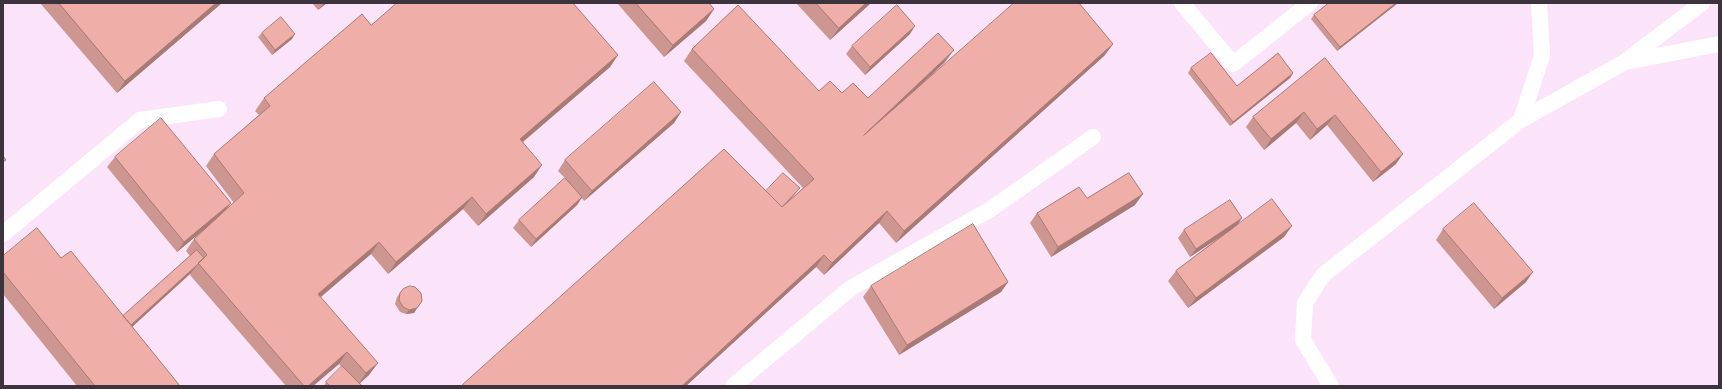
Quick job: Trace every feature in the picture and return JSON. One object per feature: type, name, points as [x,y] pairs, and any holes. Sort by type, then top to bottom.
[{"type":"lane","points":[[1182,3],[1233,64],[1310,3]]},
{"type":"lane","points":[[1521,120],[1542,56],[1539,3]]},
{"type":"lane","points":[[1331,386],[1303,340],[1305,303],[1323,275],[1521,120],[1623,63],[1702,3]]},
{"type":"lane","points":[[1623,63],[1719,44]]},
{"type":"lane","points":[[3,234],[140,120],[219,109]]},
{"type":"lane","points":[[733,386],[851,288],[991,210],[1093,137]]},
{"type":"building","points":[[59,3],[216,3],[125,81]]},
{"type":"building","points":[[397,3],[573,3],[618,55],[520,139],[542,165],[486,214],[472,197],[396,262],[379,242],[318,294],[378,363],[366,373],[347,352],[308,386],[304,386],[198,263],[207,255],[194,239],[244,193],[214,154],[270,106],[264,98],[362,14],[371,25]]},
{"type":"building","points":[[636,3],[709,3],[714,9],[673,45]]},
{"type":"building","points":[[816,3],[866,3],[839,28]]},
{"type":"building","points":[[1014,3],[1079,3],[1113,44],[904,231],[887,211],[832,263],[824,255],[682,386],[461,386],[724,149],[782,207],[814,179],[692,49],[738,5],[819,91],[830,81],[842,93],[853,83],[868,98],[938,33],[954,50],[864,135]]},
{"type":"building","points":[[1329,3],[1396,3],[1340,47],[1314,15]]},
{"type":"building","points":[[897,5],[915,26],[870,67],[852,46]]},
{"type":"building","points":[[281,17],[295,34],[275,50],[262,33]]},
{"type":"building","points":[[1211,53],[1237,86],[1278,53],[1293,73],[1233,122],[1191,68]]},
{"type":"building","points":[[1325,58],[1403,154],[1381,172],[1335,115],[1317,129],[1304,112],[1271,139],[1253,117]]},
{"type":"building","points":[[654,82],[681,112],[592,191],[565,160]]},
{"type":"building","points":[[161,118],[231,203],[184,242],[115,157]]},
{"type":"building","points":[[783,173],[800,188],[782,207],[766,191]]},
{"type":"building","points":[[1129,173],[1143,194],[1058,247],[1037,213],[1079,187],[1087,198]]},
{"type":"building","points":[[565,178],[582,197],[536,239],[519,220]]},
{"type":"building","points":[[1272,199],[1292,226],[1196,298],[1176,271]]},
{"type":"building","points":[[1230,200],[1242,218],[1196,249],[1184,230]]},
{"type":"building","points":[[1474,203],[1533,272],[1502,298],[1443,229]]},
{"type":"building","points":[[973,224],[1008,282],[907,345],[871,286]]},
{"type":"building","points":[[37,228],[61,258],[71,251],[180,386],[95,386],[3,272],[3,256]]},
{"type":"building","points":[[197,250],[204,258],[131,325],[123,316]]},
{"type":"building","points":[[410,286],[415,287],[421,293],[422,301],[417,308],[409,310],[403,307],[399,300],[400,293],[403,289]]},
{"type":"building","points":[[342,366],[362,386],[330,386],[326,382]]}]
